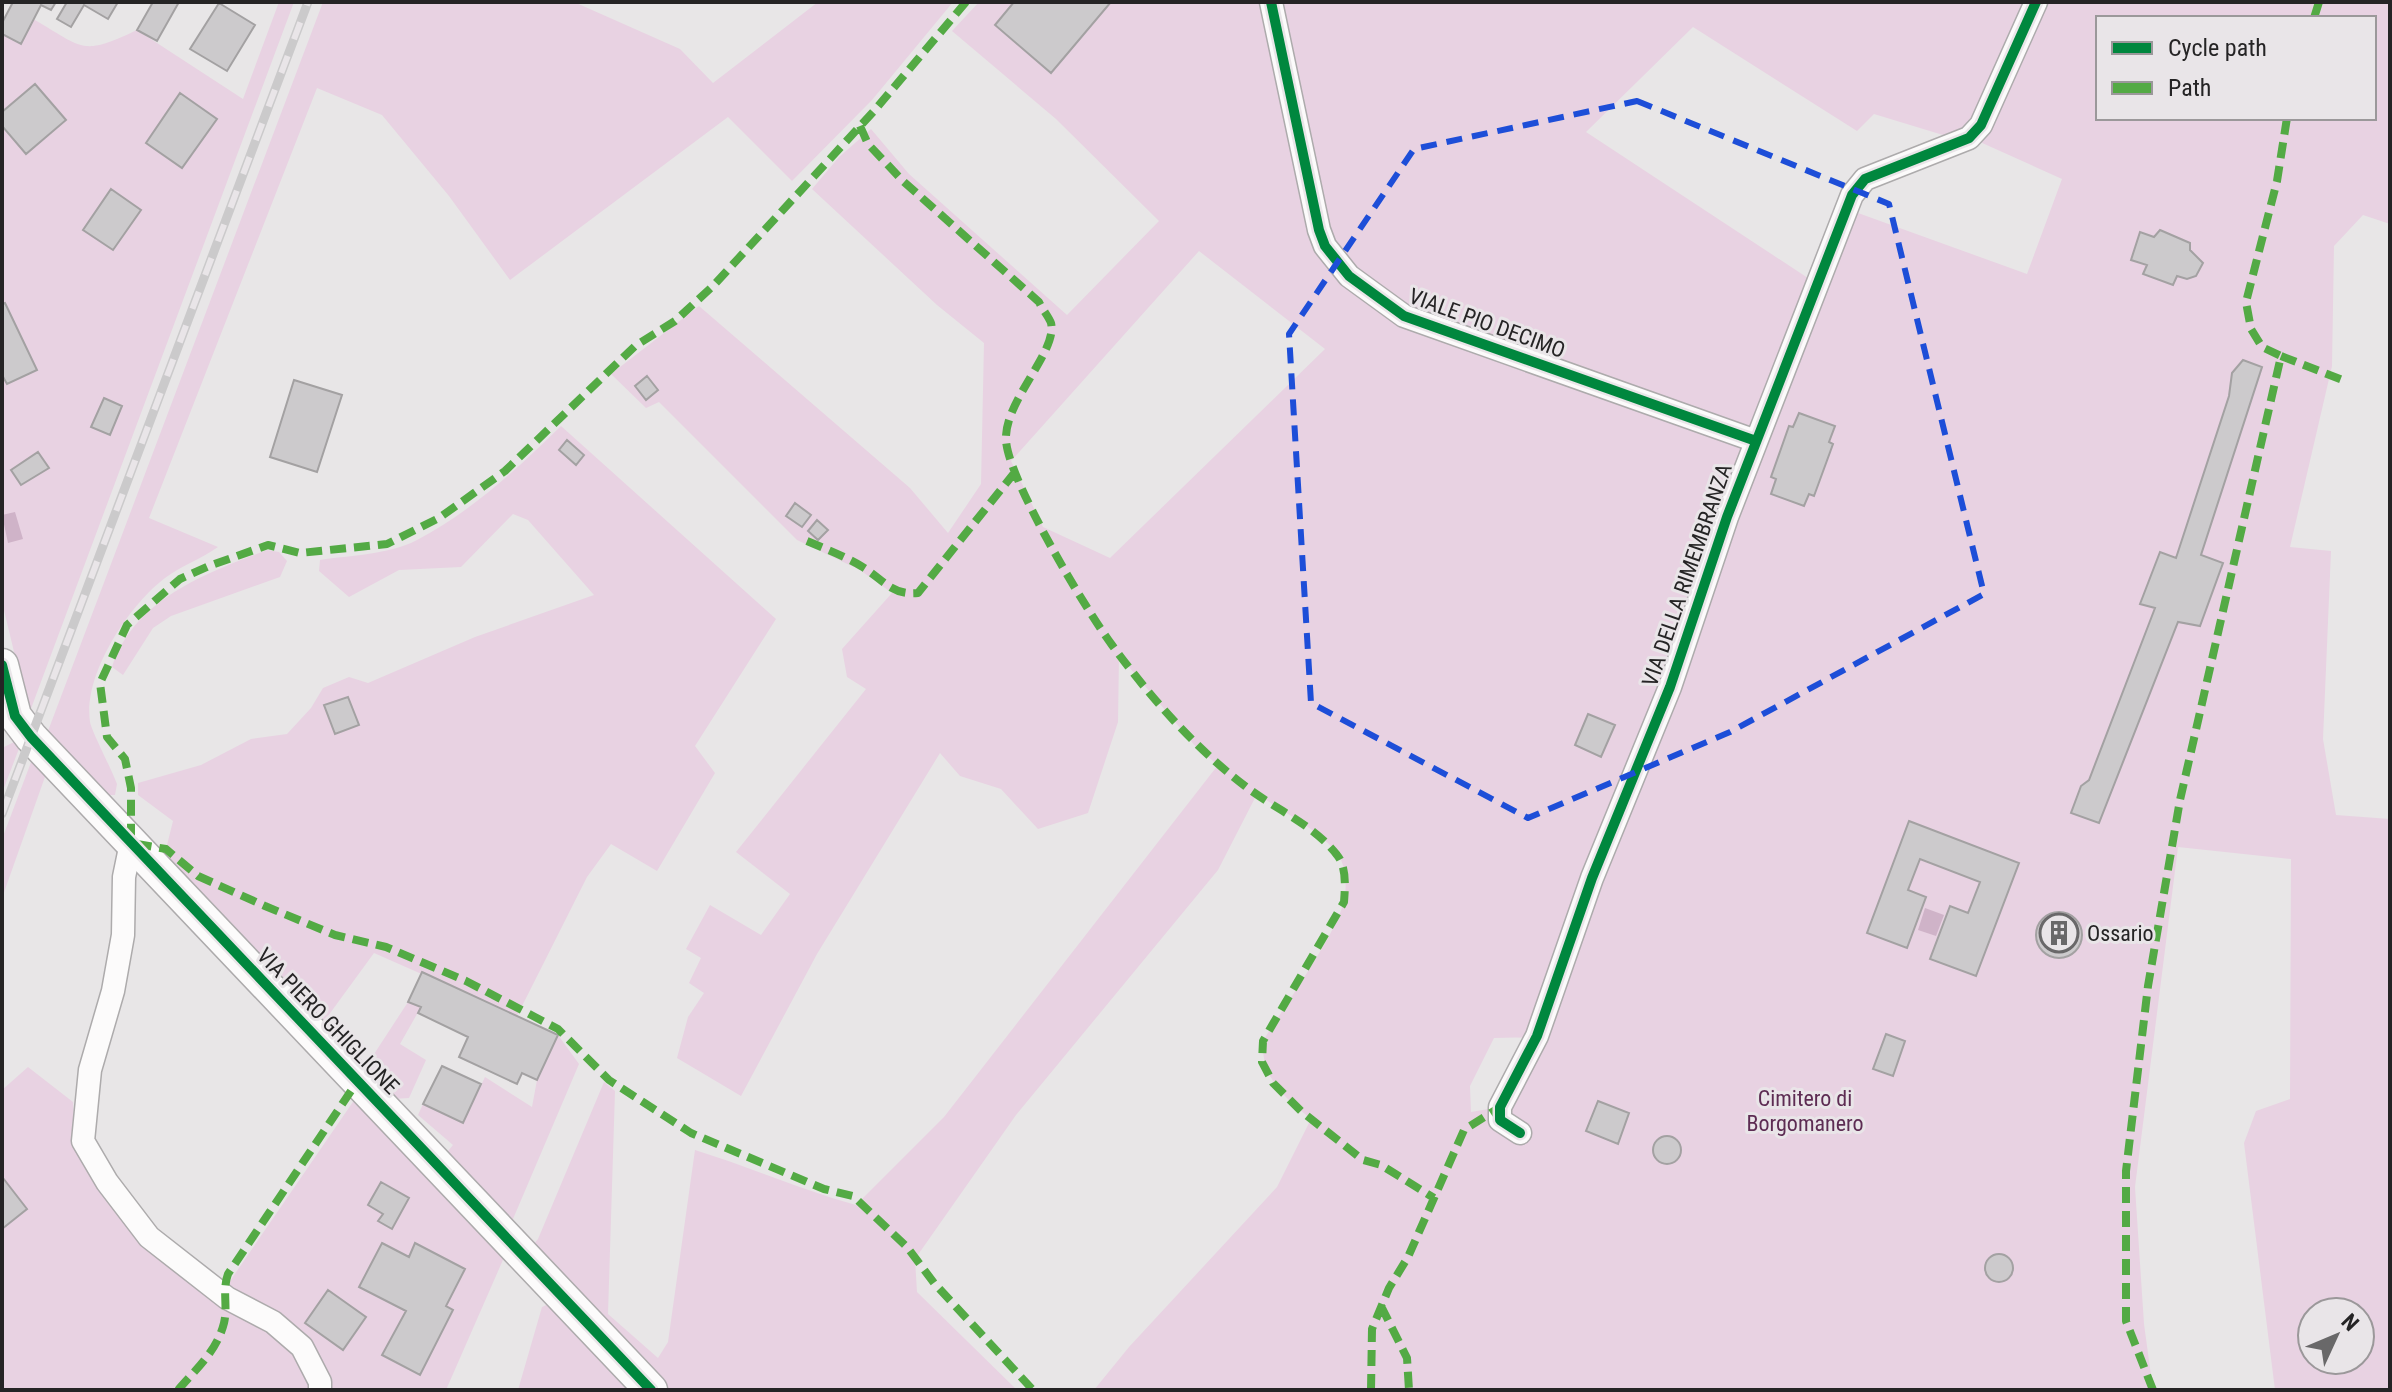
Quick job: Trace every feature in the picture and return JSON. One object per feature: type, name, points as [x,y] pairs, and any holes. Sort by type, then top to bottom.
[{"type":"street","name":"VIALE PIO DECIMO","points":[[1271,2],[1319,230],[1325,246],[1349,276],[1404,316],[1756,441]]},
{"type":"street","name":"VIA DELLA RIMEMBRANZA","points":[[1520,1133],[1503,1123],[1498,1113],[1537,1036],[1592,878],[1670,687],[1756,441],[1856,188],[1865,179],[1969,138],[1981,125],[2036,2]]},
{"type":"street","name":"VIA PIERO GHIGLIONE","points":[[2,665],[15,716],[31,737],[651,1390]]},
{"type":"street","points":[[131,843],[124,877],[123,935],[113,991],[90,1070],[83,1141],[107,1182],[149,1237],[227,1298],[273,1322],[302,1347],[320,1382],[320,1390]]},
{"type":"highlighted area","points":[[1637,101],[1889,204],[1984,594],[1730,732],[1528,818],[1311,703],[1289,334],[1414,149]]},
{"type":"green space","points":[[279,2],[294,2],[29,714],[2,602],[2,34],[20,43],[33,19],[73,42],[92,46],[137,30],[243,99]]},
{"type":"green space","points":[[323,2],[574,2],[680,49],[713,83],[818,2],[953,2],[872,100],[792,181],[728,117],[510,280],[449,196],[382,115],[317,88],[149,518],[218,547],[165,578],[137,605],[111,642],[94,683],[90,722],[117,784],[115,795],[102,795],[48,731]]},
{"type":"green space","name":"Cimitero di Borgomanero","points":[[979,2],[2032,2],[1969,138],[1943,135],[1874,114],[1857,131],[1693,27],[1586,132],[1817,284],[1847,209],[2027,274],[2062,179],[1980,142],[2041,2],[2390,2],[2390,224],[2363,215],[2334,246],[2332,366],[2290,547],[2331,551],[2323,739],[2336,815],[2390,819],[2390,1390],[2275,1390],[2244,1143],[2256,1111],[2290,1099],[2291,859],[2178,847],[2135,1187],[2144,1324],[2153,1390],[1094,1390],[1129,1347],[1277,1187],[1311,1119],[1276,1086],[1266,1066],[1263,1041],[1331,933],[1344,901],[1345,873],[1340,858],[1325,840],[1257,794],[1218,870],[1016,1115],[915,1259],[917,1292],[1017,1390],[668,1390],[530,1249],[538,1239],[604,1082],[615,1091],[608,1314],[658,1358],[668,1342],[695,1150],[856,1205],[944,1117],[1218,765],[1196,747],[1119,655],[1118,722],[1088,813],[1038,829],[1001,789],[960,776],[940,753],[817,954],[741,1096],[677,1058],[688,1017],[704,993],[689,983],[701,958],[686,949],[710,905],[761,935],[790,894],[736,852],[866,689],[847,677],[842,649],[892,593],[860,570],[797,540],[659,402],[646,408],[611,374],[699,306],[910,488],[948,533],[981,484],[984,343],[937,305],[812,189],[839,157],[871,129],[909,174],[1067,315],[1159,221],[1056,119],[952,31]],"holes":[[[1199,251],[1325,349],[1110,558],[1043,527],[1011,461]],[[1537,1037],[1500,1107],[1471,1112],[1470,1086],[1494,1038]]]},
{"type":"green space","points":[[561,426],[776,619],[695,746],[715,773],[657,871],[611,844],[587,877],[517,1016],[374,953],[320,1027],[169,866],[166,849],[173,821],[138,795],[138,783],[201,765],[251,739],[287,734],[311,708],[323,688],[349,677],[368,683],[475,637],[594,595],[528,520],[513,514],[461,567],[399,570],[349,597],[319,571],[320,560],[394,549],[437,529],[493,488]]},
{"type":"green space","points":[[267,550],[279,552],[287,561],[280,577],[171,616],[153,628],[123,675],[112,667],[122,643],[155,606],[197,579]]},
{"type":"green space","points":[[14,742],[20,746],[2,793],[2,748]]},
{"type":"green space","points":[[33,757],[46,774],[2,898],[2,839]]},
{"type":"green space","points":[[408,1002],[421,1007],[400,1044],[426,1060],[409,1098],[393,1099],[363,1071]]},
{"type":"green space","points":[[558,1035],[579,1064],[510,1226],[443,1157],[453,1145],[418,1115],[423,1104],[463,1123],[485,1077],[532,1107],[537,1080]]},
{"type":"green space","points":[[28,1067],[73,1102],[75,1142],[100,1187],[297,1350],[315,1390],[2,1390],[2,1090]]},
{"type":"green space","points":[[357,1096],[506,1253],[446,1390],[328,1390],[228,1284]]},
{"type":"green space","points":[[555,1301],[640,1390],[518,1390],[542,1307]]},
{"type":"shaded area","points":[[15,512],[23,539],[8,543],[2,515]]},
{"type":"shaded area","points":[[1925,908],[1944,915],[1936,936],[1918,930]]},
{"type":"building","points":[[13,2],[56,2],[51,10],[41,5],[21,44],[2,34],[2,23]]},
{"type":"building","points":[[67,2],[118,2],[108,19],[84,5],[71,27],[57,19]]},
{"type":"building","points":[[153,2],[179,2],[157,41],[137,30]]},
{"type":"building","points":[[1014,2],[1111,2],[1051,73],[995,25]]},
{"type":"building","points":[[219,3],[255,25],[227,71],[190,49]]},
{"type":"building","points":[[35,84],[66,120],[26,154],[2,126],[2,112]]},
{"type":"building","points":[[180,93],[217,119],[182,168],[146,143]]},
{"type":"building","points":[[111,189],[141,210],[113,250],[83,230]]},
{"type":"building","points":[[2160,230],[2190,243],[2190,250],[2203,263],[2196,276],[2187,279],[2177,276],[2173,285],[2143,274],[2147,265],[2131,260],[2140,232],[2154,237]]},
{"type":"building","points":[[5,303],[37,370],[7,384],[2,375],[2,304]]},
{"type":"building","points":[[2243,360],[2262,367],[2201,555],[2223,563],[2200,626],[2178,622],[2099,823],[2071,813],[2081,786],[2089,780],[2155,608],[2140,604],[2160,552],[2176,558],[2229,396],[2232,373]]},
{"type":"building","points":[[647,376],[658,390],[646,400],[635,386]]},
{"type":"building","points":[[294,380],[342,395],[317,472],[270,457]]},
{"type":"building","points":[[104,398],[122,406],[110,435],[91,427]]},
{"type":"building","points":[[1799,413],[1835,426],[1829,442],[1833,444],[1814,496],[1809,494],[1804,506],[1771,494],[1776,479],[1771,477],[1789,426],[1793,427]]},
{"type":"building","points":[[567,440],[584,455],[576,465],[559,450]]},
{"type":"building","points":[[38,452],[49,468],[21,485],[11,470]]},
{"type":"building","points":[[795,503],[811,515],[802,527],[786,516]]},
{"type":"building","points":[[817,520],[828,530],[818,540],[808,531]]},
{"type":"building","points":[[348,697],[359,725],[335,734],[324,705]]},
{"type":"building","points":[[1588,714],[1615,725],[1601,757],[1575,745]]},
{"type":"building","points":[[1909,821],[2019,863],[1976,976],[1930,959],[1950,906],[1968,913],[1980,882],[1920,859],[1908,890],[1926,897],[1907,948],[1867,933]]},
{"type":"building","name":"Ossario","points":[[2059,912],[2075,919],[2082,935],[2075,951],[2059,958],[2043,951],[2036,935],[2043,919]]},
{"type":"building","points":[[422,972],[558,1035],[537,1080],[522,1073],[517,1084],[459,1057],[468,1037],[418,1013],[421,1007],[408,1002]]},
{"type":"building","points":[[1886,1034],[1905,1041],[1893,1076],[1873,1069]]},
{"type":"building","points":[[442,1066],[481,1084],[463,1123],[423,1104]]},
{"type":"building","points":[[1598,1101],[1629,1113],[1618,1144],[1586,1131]]},
{"type":"building","points":[[1667,1136],[1677,1140],[1681,1150],[1677,1160],[1667,1164],[1657,1160],[1653,1150],[1657,1140]]},
{"type":"building","points":[[2,1179],[27,1209],[2,1229]]},
{"type":"building","points":[[381,1182],[409,1198],[392,1229],[378,1221],[383,1214],[368,1205]]},
{"type":"building","points":[[382,1243],[409,1257],[415,1243],[465,1269],[446,1306],[453,1310],[420,1375],[382,1355],[406,1311],[359,1287]]},
{"type":"building","points":[[1999,1254],[2009,1258],[2013,1268],[2009,1278],[1999,1282],[1989,1278],[1985,1268],[1989,1258]]},
{"type":"building","points":[[328,1290],[366,1317],[343,1350],[305,1323]]},
{"type":"railway","points":[[2,814],[308,2]]},
{"type":"marked path","points":[[966,2],[874,111],[713,286],[675,321],[635,346],[505,471],[439,518],[387,544],[300,553],[268,545],[180,579],[127,625],[100,683],[107,737],[125,759],[131,788],[131,843],[166,849],[198,876],[265,906],[335,935],[386,947],[466,981],[558,1029],[609,1080],[691,1133],[824,1189],[853,1196],[907,1247],[934,1283],[1033,1390]]},
{"type":"marked path","points":[[2315,16],[2319,2]]},
{"type":"marked path","points":[[2153,1390],[2126,1321],[2126,1171],[2148,986],[2180,800],[2281,356],[2262,347],[2251,329],[2246,302],[2277,181],[2287,120]]},
{"type":"marked path","points":[[860,126],[868,144],[903,181],[1039,302],[1051,323],[1047,348],[1013,409],[1006,440],[1010,459],[1034,513],[1100,628],[1142,683],[1191,738],[1245,786],[1328,844],[1340,860],[1345,878],[1344,902],[1263,1041],[1262,1062],[1273,1083],[1301,1111],[1363,1160],[1381,1165],[1434,1198]]},
{"type":"marked path","points":[[2281,356],[2345,381]]},
{"type":"marked path","points":[[807,541],[855,562],[894,589],[918,593],[1015,472]]},
{"type":"marked path","points":[[178,1390],[205,1359],[221,1333],[228,1274],[357,1082]]},
{"type":"marked path","points":[[1371,1390],[1372,1329],[1389,1288],[1408,1257],[1464,1130],[1500,1107]]},
{"type":"marked path","points":[[1381,1306],[1407,1358],[1409,1390]]},
{"type":"cycle path","points":[[1271,2],[1319,230],[1325,246],[1349,276],[1404,316],[1756,441]]},
{"type":"cycle path","points":[[1520,1133],[1500,1120],[1500,1107],[1537,1036],[1592,878],[1670,687],[1727,517],[1852,195],[1865,179],[1969,138],[1981,125],[2036,2]]},
{"type":"cycle path","points":[[2,665],[15,716],[31,737],[651,1390]]},
{"type":"place","name":"Ossario","points":[[2059,933]]}]
